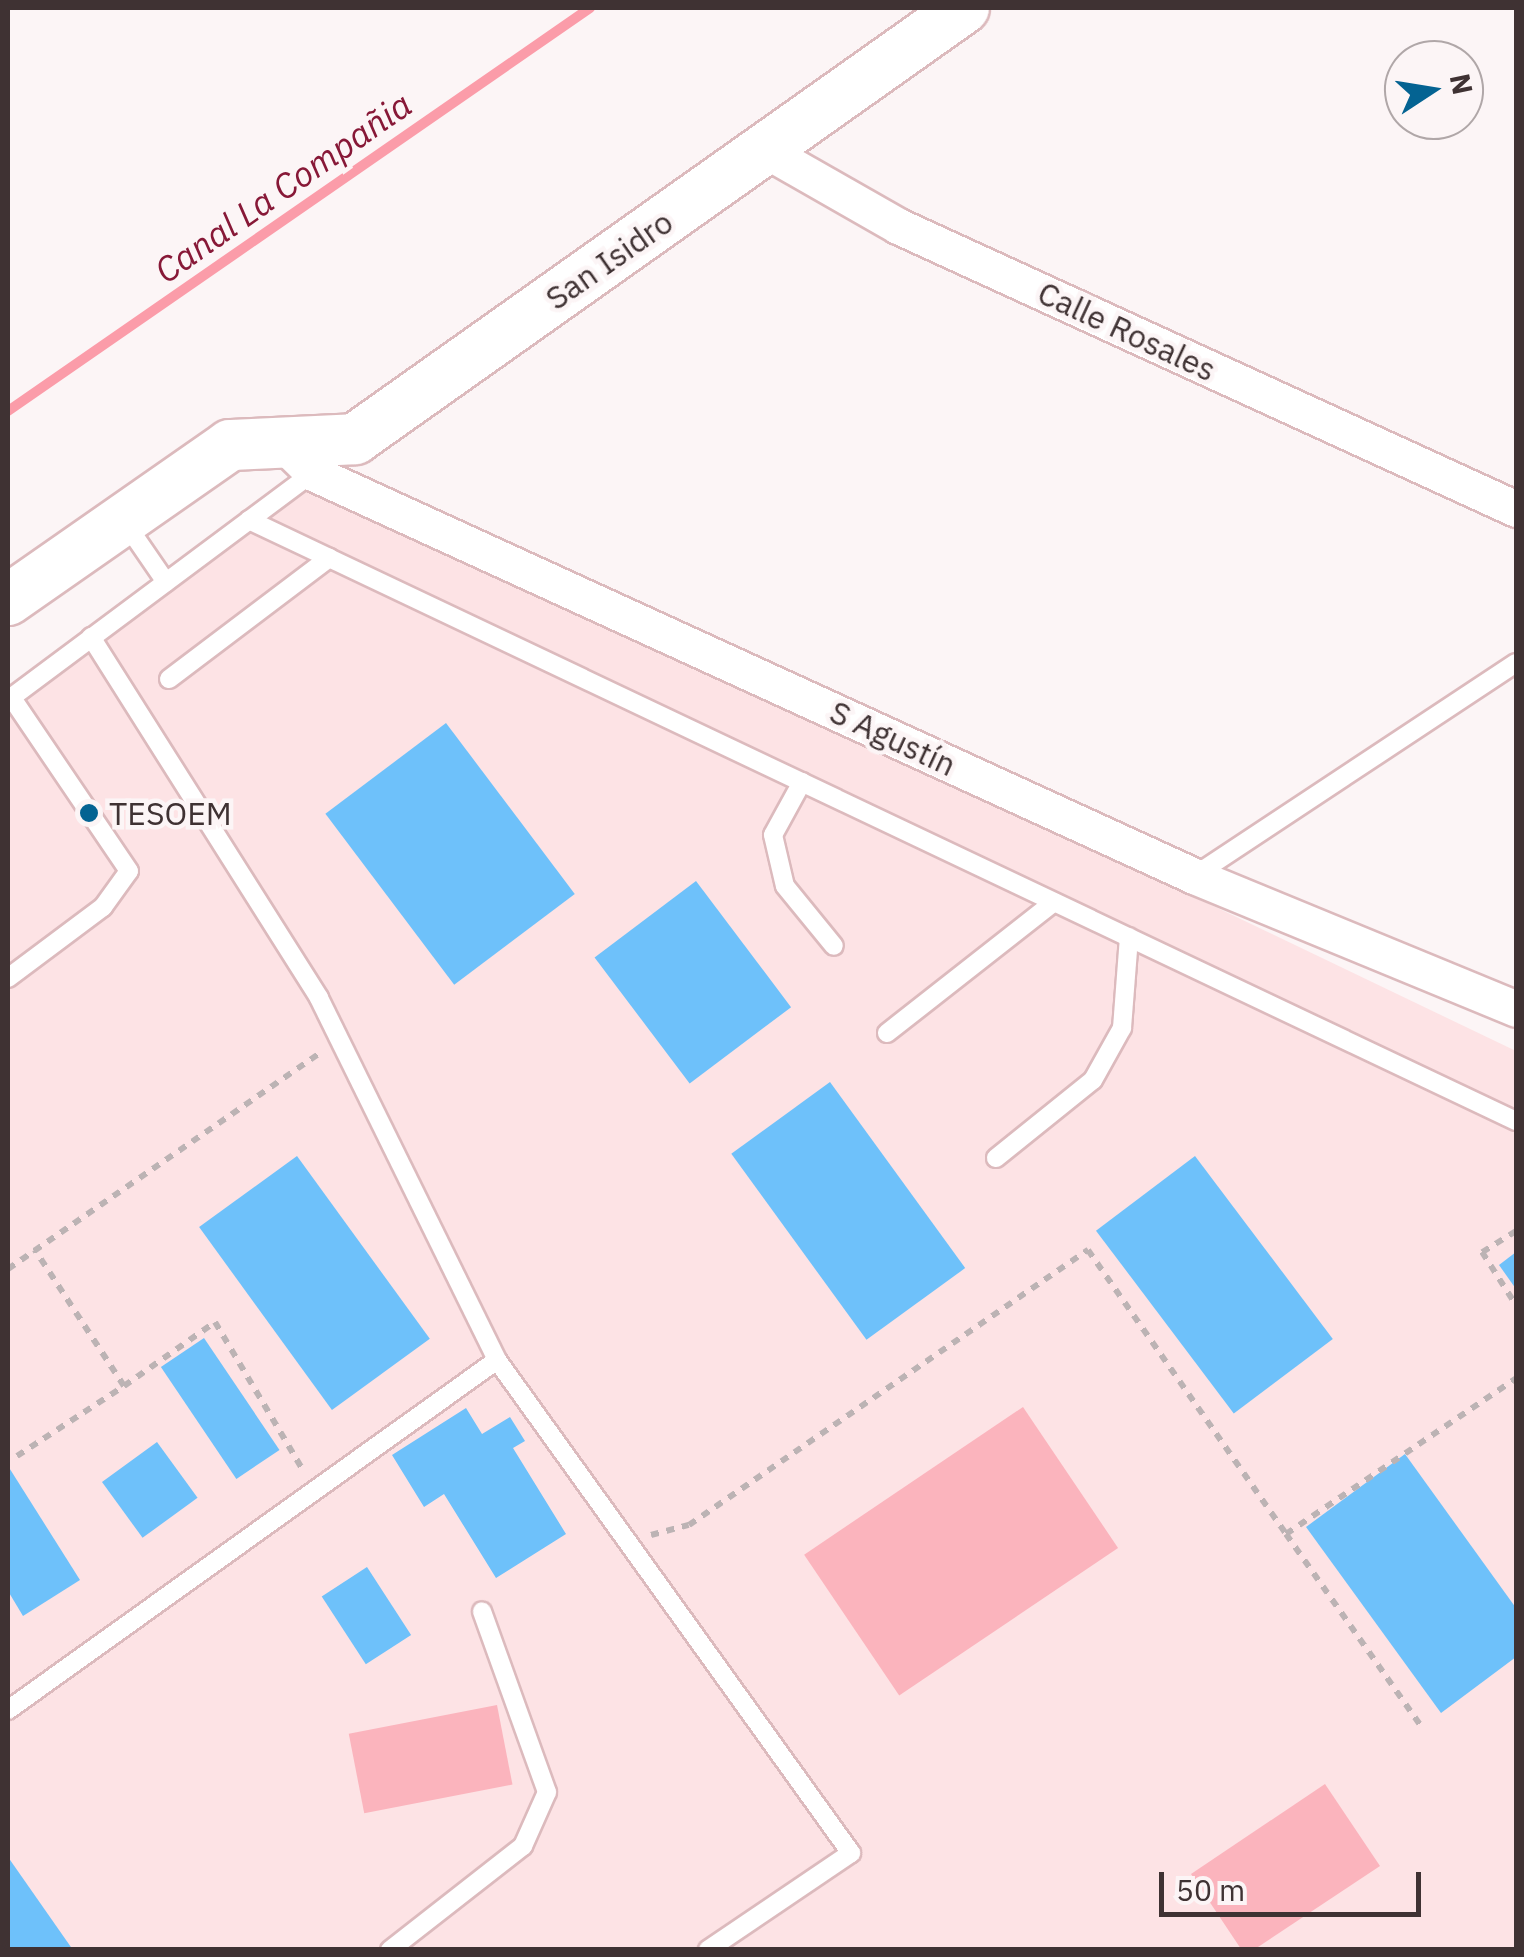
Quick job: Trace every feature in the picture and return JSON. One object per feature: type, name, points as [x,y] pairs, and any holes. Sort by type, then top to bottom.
[{"type":"main road","name":"San Isidro","points":[[123,520],[230,445],[298,458],[355,439],[964,8]]},
{"type":"main road","points":[[8,600],[123,520]]},
{"type":"street","name":"Calle Rosales","points":[[766,150],[898,226],[1510,498]]},
{"type":"street","name":"S Agustín","points":[[298,458],[1194,876],[1516,1010]]},
{"type":"lane","points":[[8,978],[104,906],[128,871],[9,698],[249,520],[298,458]]},
{"type":"lane","points":[[123,520],[166,582]]},
{"type":"lane","points":[[249,520],[1516,1121]]},
{"type":"lane","points":[[168,678],[328,558]]},
{"type":"lane","points":[[92,638],[339,1039],[497,1360],[851,1853],[708,1950]]},
{"type":"lane","points":[[1194,876],[1516,662]]},
{"type":"lane","points":[[802,782],[773,835],[785,886],[834,946]]},
{"type":"lane","points":[[887,1032],[1054,902]]},
{"type":"lane","points":[[996,1158],[1093,1080],[1122,1028],[1129,937]]},
{"type":"lane","points":[[8,1710],[497,1360]]},
{"type":"lane","points":[[390,1950],[523,1846],[547,1792],[482,1611]]},
{"type":"path","points":[[8,1269],[339,1039]]},
{"type":"path","points":[[1516,1231],[1482,1252],[1516,1305]]},
{"type":"path","points":[[35,1250],[124,1386]]},
{"type":"path","points":[[630,1547],[689,1525],[1088,1250],[1421,1726]]},
{"type":"path","points":[[17,1456],[216,1322],[316,1490]]},
{"type":"path","points":[[1286,1534],[1516,1378]]},
{"type":"shaded area","points":[[314,475],[1516,1051],[1516,1949],[8,1949],[8,686]]},
{"type":"shaded area","points":[[1023,1407],[1118,1548],[899,1696],[804,1555]]},
{"type":"shaded area","points":[[497,1705],[512,1785],[364,1813],[349,1734]]},
{"type":"shaded area","points":[[1325,1784],[1380,1866],[1255,1949],[1241,1949],[1191,1874]]},
{"type":"building","points":[[446,723],[575,894],[454,985],[325,814]]},
{"type":"building","points":[[696,881],[791,1007],[690,1084],[595,957]]},
{"type":"building","points":[[830,1082],[965,1268],[866,1340],[731,1154]]},
{"type":"building","points":[[297,1156],[430,1339],[332,1410],[199,1227]]},
{"type":"building","points":[[1195,1156],[1333,1339],[1234,1414],[1096,1231]]},
{"type":"building","points":[[1516,1252],[1516,1289],[1499,1265]]},
{"type":"building","points":[[204,1338],[279,1450],[236,1479],[161,1367]]},
{"type":"building","points":[[466,1408],[482,1434],[510,1417],[525,1441],[513,1448],[566,1534],[496,1578],[444,1494],[424,1507],[392,1455]]},
{"type":"building","points":[[157,1442],[198,1498],[143,1538],[102,1482]]},
{"type":"building","points":[[1405,1454],[1516,1608],[1516,1657],[1441,1713],[1306,1527]]},
{"type":"building","points":[[8,1466],[80,1580],[23,1616],[8,1591]]},
{"type":"building","points":[[367,1567],[411,1635],[366,1664],[322,1596]]},
{"type":"building","points":[[8,1857],[73,1950],[8,1950]]},
{"type":"waterway","name":"Canal La Compañia","points":[[8,411],[590,8]]},
{"type":"place","name":"TESOEM","points":[[89,813]]}]
